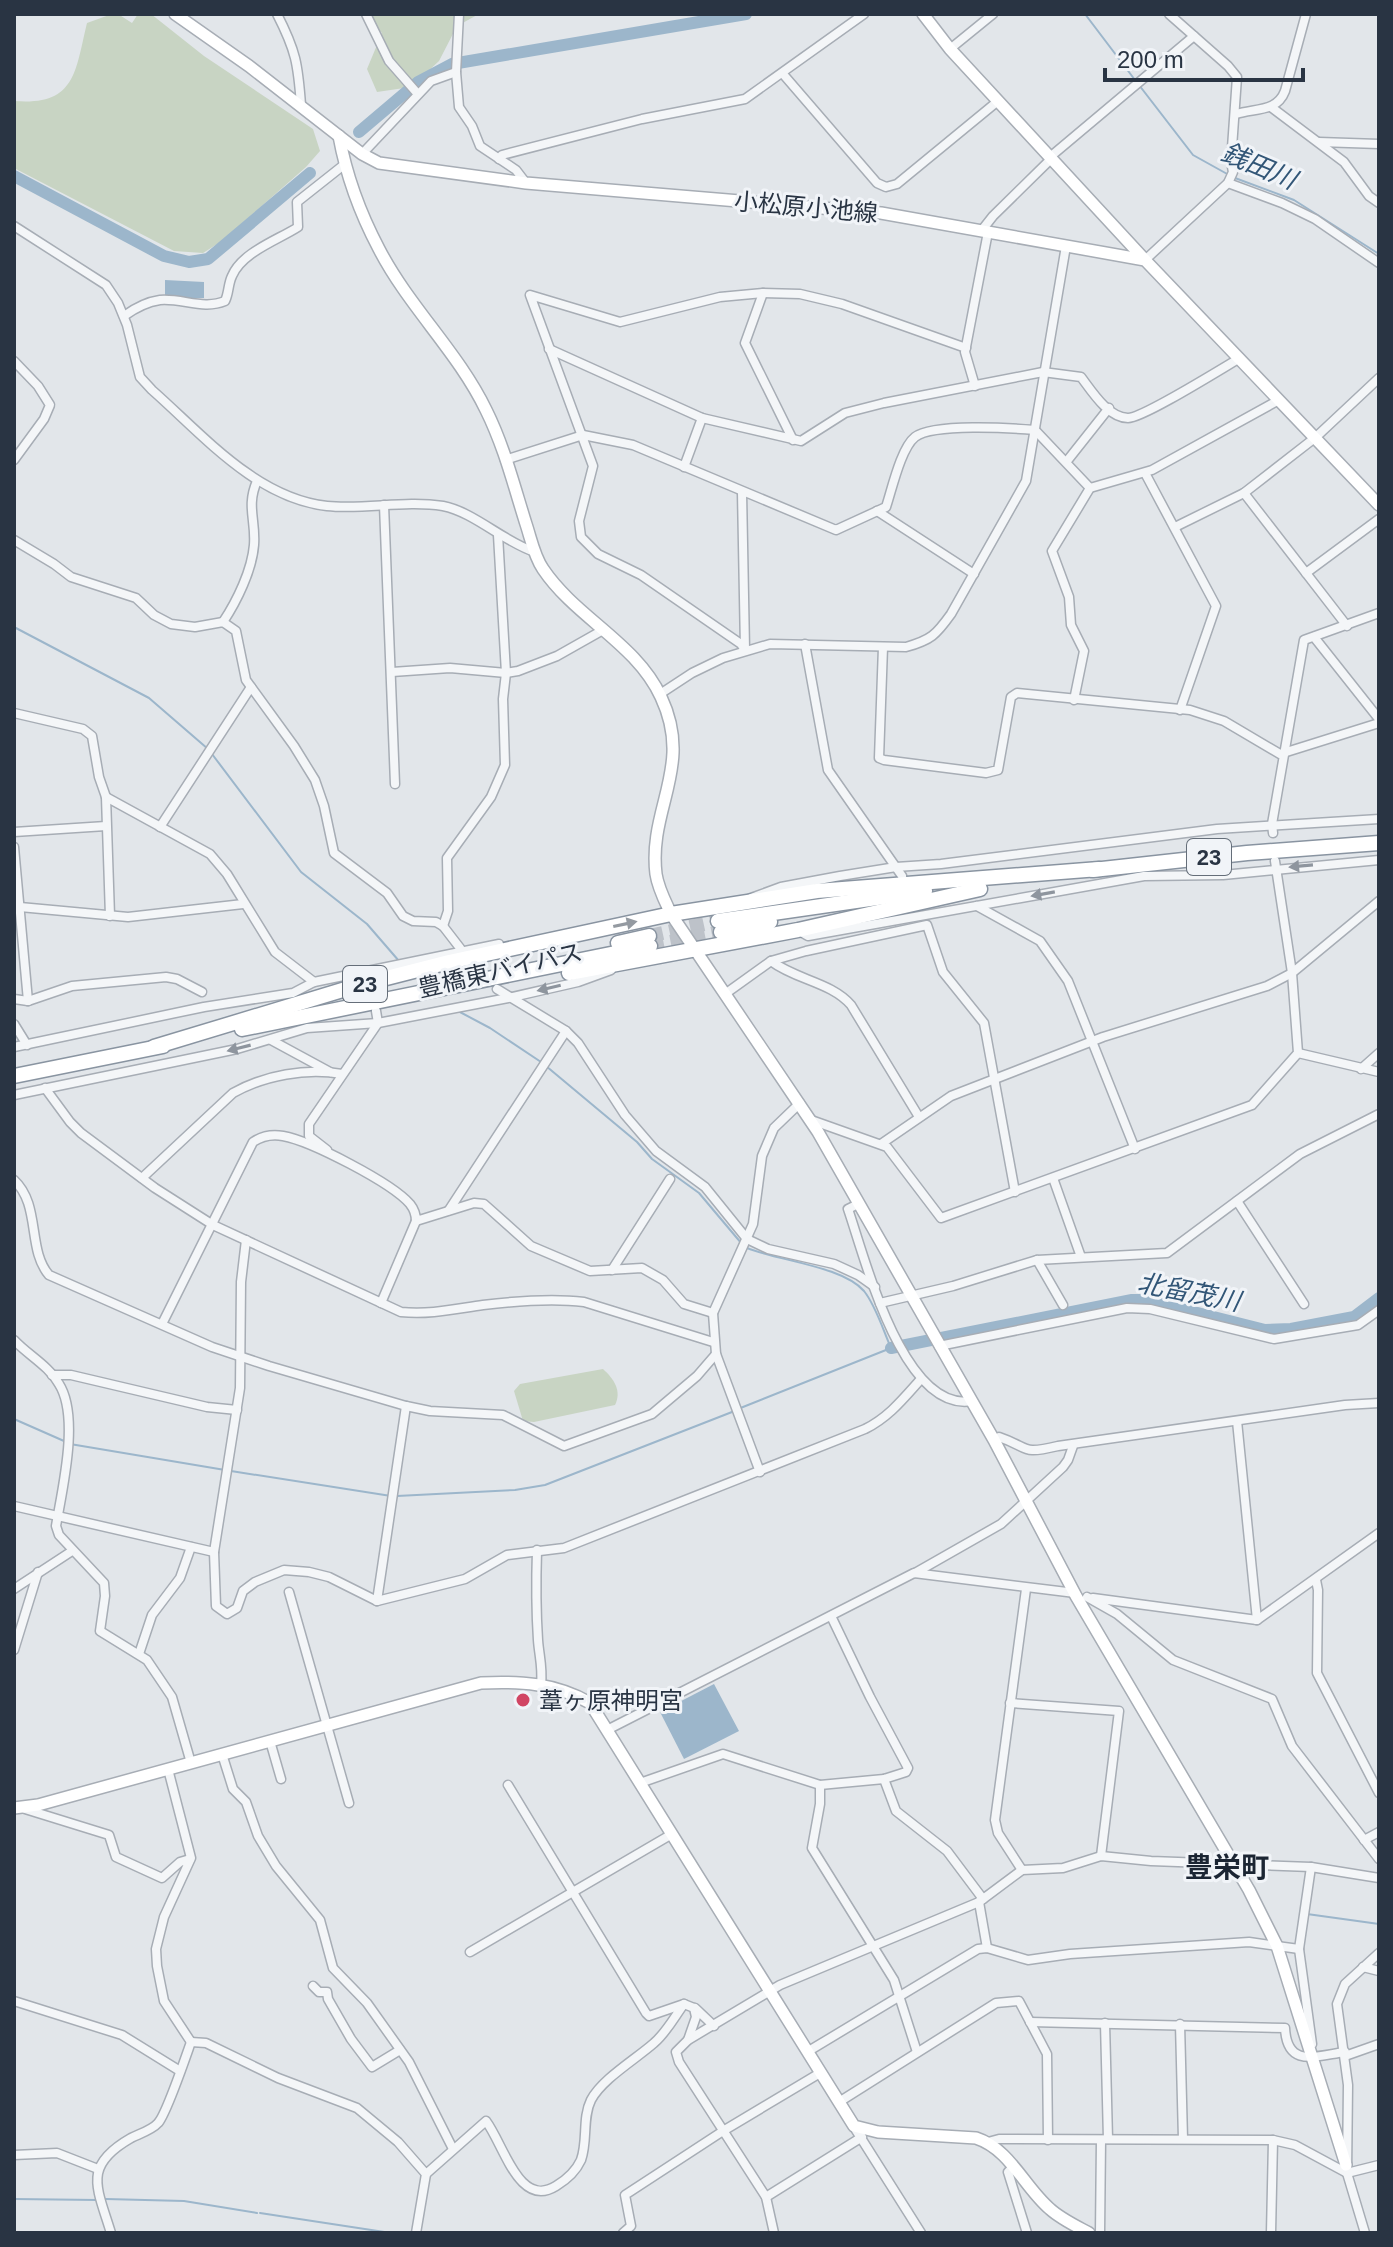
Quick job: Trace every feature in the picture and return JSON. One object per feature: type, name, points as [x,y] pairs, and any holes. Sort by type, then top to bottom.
[{"type":"highway","name":"23","points":[[743,902],[817,891],[1379,843]]},
{"type":"highway","name":"23","points":[[980,889],[719,926],[884,896],[1099,869]]},
{"type":"highway","name":"23","points":[[798,930],[1039,878]]},
{"type":"highway","points":[[579,934],[743,902]]},
{"type":"highway","points":[[623,964],[798,930]]},
{"type":"highway","name":"23","points":[[154,1047],[359,985],[579,934]]},
{"type":"highway","name":"豊橋東バイパス","points":[[14,1076],[414,995],[649,941],[306,1016]]},
{"type":"highway","name":"23","points":[[414,995],[430,996],[623,964]]},
{"type":"street","name":"小松原小池線","points":[[175,14],[301,105],[362,154],[379,163],[526,183],[881,213],[1145,260]]},
{"type":"street","points":[[277,14],[299,65],[301,105]]},
{"type":"street","points":[[366,14],[389,61],[417,93]]},
{"type":"street","points":[[459,14],[456,56],[459,107],[472,126],[480,146],[516,170],[526,183]]},
{"type":"street","points":[[499,159],[502,155],[642,119],[745,99],[864,14]]},
{"type":"street","points":[[923,14],[950,49],[1145,260],[1379,505]]},
{"type":"street","points":[[950,49],[993,14]]},
{"type":"street","points":[[1145,260],[1228,183],[1233,172],[1231,162],[1237,77],[1169,14]]},
{"type":"street","points":[[1236,114],[1271,107],[1283,96],[1306,14]]},
{"type":"street","points":[[975,386],[966,348],[985,231],[993,216],[1051,157],[1194,36]]},
{"type":"street","points":[[362,154],[417,93],[431,81],[456,72]]},
{"type":"street","points":[[783,74],[877,183],[886,187],[897,184],[920,167],[998,101]]},
{"type":"street","points":[[1271,107],[1344,162],[1369,196],[1379,203]]},
{"type":"street","points":[[339,136],[345,164],[379,250],[465,373],[486,410],[541,567],[561,593],[631,656],[660,694],[669,716],[675,752],[657,835],[655,864],[657,879],[671,914],[811,1120],[1233,1863],[1277,1946],[1314,2057],[1365,2233]]},
{"type":"street","points":[[1318,142],[1379,144]]},
{"type":"street","points":[[124,316],[139,306],[161,300],[211,305],[225,301],[236,269],[264,247],[298,227],[297,202],[345,164]]},
{"type":"street","points":[[1228,183],[1315,219],[1379,263]]},
{"type":"street","points":[[14,226],[106,285],[124,316],[140,377],[163,401],[257,481],[307,502],[327,506],[442,506],[535,552]]},
{"type":"street","points":[[660,694],[692,673],[745,650],[770,644],[906,647],[928,641],[951,614],[1023,491],[1066,246]]},
{"type":"street","points":[[763,293],[745,343],[793,440]]},
{"type":"street","points":[[745,650],[741,644],[656,584],[598,554],[581,537],[579,521],[593,466],[530,295],[620,322],[720,297],[800,294],[842,304],[966,348]]},
{"type":"street","points":[[549,349],[702,418],[793,440],[806,439],[845,413],[1043,372],[1081,377],[1109,408],[1119,416],[1128,418],[1143,414],[1240,358]]},
{"type":"street","points":[[14,361],[38,386],[50,405],[44,419],[14,460]]},
{"type":"street","points":[[1175,527],[1244,493],[1316,437],[1379,378]]},
{"type":"street","points":[[1074,700],[1084,651],[1071,625],[1069,597],[1052,551],[1090,488],[1145,473],[1279,400]]},
{"type":"street","points":[[1067,461],[1109,408]]},
{"type":"street","points":[[684,467],[702,418]]},
{"type":"street","points":[[505,460],[583,435],[633,445],[836,530],[886,507],[906,451],[914,438],[974,427],[1035,430],[1090,488]]},
{"type":"street","points":[[1145,473],[1216,606],[1180,710]]},
{"type":"street","points":[[223,622],[243,583],[254,547],[250,496],[257,481]]},
{"type":"street","points":[[742,492],[745,650]]},
{"type":"street","points":[[1244,493],[1347,626]]},
{"type":"street","points":[[384,505],[395,784]]},
{"type":"street","points":[[877,511],[974,574]]},
{"type":"street","points":[[1306,573],[1379,519]]},
{"type":"street","points":[[443,926],[448,911],[447,858],[491,797],[505,765],[503,699],[506,673],[498,535]]},
{"type":"street","points":[[14,540],[71,577],[136,598],[154,615],[171,624],[195,627],[223,622],[236,631],[246,680],[315,780],[334,853],[387,893],[403,916],[413,921],[436,922],[443,926],[460,948]]},
{"type":"street","points":[[1272,829],[1304,640],[1379,613]]},
{"type":"street","points":[[392,672],[450,668],[506,673],[557,656],[603,630]]},
{"type":"street","points":[[883,647],[879,758],[986,773],[998,770],[1013,694],[1209,715],[1280,754],[1379,721],[1314,637]]},
{"type":"street","points":[[805,644],[828,770],[902,876]]},
{"type":"street","points":[[160,827],[251,687]]},
{"type":"street","points":[[14,713],[83,729],[92,736],[106,797],[110,916]]},
{"type":"street","points":[[106,797],[210,854],[227,874],[275,952],[314,982]]},
{"type":"street","points":[[743,902],[759,893],[781,887],[896,867],[941,864],[1126,839],[1379,819]]},
{"type":"street","points":[[14,832],[106,826]]},
{"type":"street","points":[[14,847],[28,1001]]},
{"type":"street","points":[[798,930],[808,936],[921,912],[977,906],[1144,876],[1223,875],[1276,864],[1379,860]]},
{"type":"street","points":[[811,1120],[887,1147],[941,1218],[1252,1105],[1298,1053],[1292,973],[1276,864]]},
{"type":"street","points":[[881,1144],[951,1096],[1094,1041],[1267,986],[1292,973],[1379,901]]},
{"type":"street","points":[[20,907],[128,917],[243,904]]},
{"type":"street","points":[[977,906],[1040,941],[1068,981],[1135,1149]]},
{"type":"street","points":[[725,994],[771,961],[927,925],[943,972],[984,1023],[1015,1192]]},
{"type":"street","points":[[14,1047],[204,1007],[293,993],[314,982],[369,975],[552,934],[579,934]]},
{"type":"street","points":[[771,961],[794,975],[841,993],[859,1017],[919,1117]]},
{"type":"street","points":[[14,1095],[271,1040],[307,1028],[378,1023],[508,998],[578,982],[623,964]]},
{"type":"street","points":[[14,999],[28,1001],[72,986],[166,977],[202,992]]},
{"type":"street","points":[[497,989],[566,1031],[578,1043],[616,1103],[656,1151],[705,1187],[745,1243],[834,1264],[875,1287]]},
{"type":"street","points":[[376,1011],[378,1023],[307,1131],[330,1153],[403,1197],[413,1209],[416,1221],[381,1303]]},
{"type":"street","points":[[14,1024],[27,1045]]},
{"type":"street","points":[[448,1211],[566,1031]]},
{"type":"street","points":[[271,1040],[331,1072]]},
{"type":"street","points":[[1298,1053],[1379,1072]]},
{"type":"street","points":[[1361,1069],[1379,1053]]},
{"type":"street","points":[[142,1178],[233,1093],[250,1083],[282,1075],[342,1074]]},
{"type":"street","points":[[45,1088],[81,1133],[213,1225],[401,1312],[520,1301],[568,1300],[584,1302],[713,1342]]},
{"type":"street","points":[[760,1472],[716,1354],[713,1313],[753,1224],[762,1156],[774,1128],[800,1103]]},
{"type":"street","points":[[880,1303],[1037,1260],[1167,1253],[1300,1154],[1379,1114]]},
{"type":"street","points":[[162,1324],[253,1142],[260,1138],[284,1136],[330,1153]]},
{"type":"street","points":[[1053,1178],[1081,1257]]},
{"type":"street","points":[[612,1270],[670,1179]]},
{"type":"street","points":[[14,1180],[24,1189],[43,1269],[49,1275],[240,1356],[406,1406],[430,1411],[503,1415],[564,1446],[652,1414],[697,1376],[716,1354]]},
{"type":"street","points":[[1237,1201],[1304,1304]]},
{"type":"street","points":[[416,1221],[474,1203],[484,1204],[531,1246],[581,1269],[599,1272],[632,1267],[650,1271],[663,1280],[684,1304],[713,1313]]},
{"type":"street","points":[[858,1204],[848,1209],[880,1303],[897,1341],[921,1379],[947,1400],[959,1403],[972,1401]]},
{"type":"street","points":[[246,1240],[241,1282],[237,1410],[214,1552],[214,1597],[216,1606],[223,1613],[233,1612],[243,1591],[255,1582],[284,1570],[329,1577],[377,1601],[465,1579],[507,1555],[564,1548],[879,1422],[921,1379]]},
{"type":"street","points":[[1037,1260],[1063,1305]]},
{"type":"street","points":[[936,1341],[1127,1308],[1150,1309],[1266,1339],[1358,1325],[1379,1310]]},
{"type":"street","points":[[14,1340],[52,1375],[65,1397],[67,1474],[58,1516],[59,1535],[104,1583],[100,1631],[147,1660],[172,1697],[191,1763]]},
{"type":"street","points":[[52,1375],[71,1375],[207,1407],[237,1410]]},
{"type":"street","points":[[994,1440],[1005,1438],[1025,1451],[1379,1403]]},
{"type":"street","points":[[377,1601],[406,1406]]},
{"type":"street","points":[[1237,1421],[1257,1620]]},
{"type":"street","points":[[607,1730],[914,1573],[1001,1524],[1063,1467],[1073,1446]]},
{"type":"street","points":[[14,1506],[214,1552]]},
{"type":"street","points":[[914,1573],[1257,1620],[1379,1533]]},
{"type":"street","points":[[139,1654],[152,1615],[180,1578],[191,1547]]},
{"type":"street","points":[[537,1550],[536,1602],[538,1647],[543,1670],[541,1684]]},
{"type":"street","points":[[14,1589],[72,1551]]},
{"type":"street","points":[[14,1650],[38,1572]]},
{"type":"street","points":[[1316,1580],[1317,1673],[1379,1793]]},
{"type":"street","points":[[1022,1870],[998,1833],[995,1820],[1026,1589]]},
{"type":"street","points":[[289,1592],[349,1803]]},
{"type":"street","points":[[1080,1596],[1117,1614],[1173,1660],[1272,1699],[1292,1746],[1379,1859]]},
{"type":"street","points":[[640,1783],[723,1754],[820,1785],[884,1779],[906,1772],[908,1768],[831,1616]]},
{"type":"street","points":[[17,1808],[481,1683],[510,1681],[541,1684],[571,1693],[590,1703],[921,2233]]},
{"type":"street","points":[[1010,1703],[1119,1711],[1101,1856]]},
{"type":"street","points":[[270,1741],[281,1779]]},
{"type":"street","points":[[222,1754],[233,1789],[246,1802],[258,1836],[276,1866],[320,1920],[333,1968],[367,2003],[409,2062],[453,2149]]},
{"type":"street","points":[[168,1769],[191,1858],[164,1917],[156,1949],[157,1966],[164,2001],[191,2042]]},
{"type":"street","points":[[884,1779],[896,1811],[947,1851],[981,1900],[987,1948]]},
{"type":"street","points":[[508,1785],[646,2013],[649,2016],[684,2004],[694,2008],[714,2026]]},
{"type":"street","points":[[820,1785],[812,1848],[894,1980],[917,2052]]},
{"type":"street","points":[[17,1808],[109,1835],[116,1857],[162,1878],[166,1878],[180,1862],[191,1858]]},
{"type":"street","points":[[1364,1840],[1379,1832]]},
{"type":"street","points":[[470,1952],[672,1834]]},
{"type":"street","points":[[774,2233],[766,2197],[677,2056],[679,2048],[688,2040],[769,1991],[981,1900],[1022,1870],[1063,1868],[1101,1856],[1311,1867],[1379,1878]]},
{"type":"street","points":[[1311,1867],[1299,1949],[1314,2057]]},
{"type":"street","points":[[807,2052],[978,1949],[987,1948],[1028,1960],[1070,1954],[1249,1942],[1299,1949]]},
{"type":"street","points":[[1347,2169],[1348,2085],[1337,2004],[1345,1984],[1379,1953]]},
{"type":"street","points":[[1363,1967],[1379,1971]]},
{"type":"street","points":[[313,1986],[319,1992],[327,1992],[351,2039],[372,2067],[400,2050]]},
{"type":"street","points":[[14,2001],[122,2035],[180,2071]]},
{"type":"street","points":[[839,2102],[996,2003],[1019,2001],[1047,2054],[1048,2140]]},
{"type":"street","points":[[416,2233],[426,2174],[486,2121],[529,2191],[541,2193],[554,2188],[572,2174],[581,2159],[590,2102],[597,2090],[658,2040],[684,2004]]},
{"type":"street","points":[[688,2040],[696,2017],[694,2008]]},
{"type":"street","points":[[1030,2022],[1285,2028],[1286,2043],[1291,2052],[1314,2057],[1345,2054],[1379,2044]]},
{"type":"street","points":[[1100,2233],[1105,2140],[1105,2023]]},
{"type":"street","points":[[1180,2024],[1183,2139]]},
{"type":"street","points":[[111,2233],[99,2194],[98,2169],[112,2149],[158,2123],[191,2042]]},
{"type":"street","points":[[191,2042],[206,2043],[283,2080],[357,2108],[398,2142],[426,2174]]},
{"type":"street","points":[[623,2233],[631,2226],[625,2195],[820,2073]]},
{"type":"street","points":[[854,2126],[878,2132],[976,2138],[988,2142],[1048,2208],[1089,2233]]},
{"type":"street","points":[[766,2197],[862,2137]]},
{"type":"street","points":[[988,2142],[999,2139],[1273,2140],[1295,2145],[1347,2169],[1379,2165]]},
{"type":"street","points":[[1271,2233],[1273,2140]]},
{"type":"street","points":[[14,2155],[57,2153],[98,2169]]},
{"type":"street","points":[[1013,2167],[1008,2172],[1027,2233]]},
{"type":"green space","points":[[118,14],[132,23],[138,14],[151,14],[204,56],[313,129],[320,151],[306,167],[222,241],[203,253],[174,251],[14,168],[14,101],[50,98],[61,91],[75,71],[87,23]]},
{"type":"green space","points":[[364,14],[479,14],[457,26],[439,61],[411,87],[377,92],[367,69],[382,33]]},
{"type":"green space","points":[[603,1369],[616,1386],[618,1395],[615,1405],[534,1422],[523,1421],[514,1391],[520,1384]]},
{"type":"water","points":[[165,280],[204,282],[204,298],[165,298]]},
{"type":"water","points":[[714,1684],[739,1731],[684,1759],[660,1712]]},
{"type":"waterway","points":[[359,132],[418,82],[452,64],[746,14]]},
{"type":"waterway","name":"銭田川","points":[[1085,14],[1135,80]]},
{"type":"waterway","name":"銭田川","points":[[1139,85],[1193,155],[1229,175]]},
{"type":"waterway","points":[[14,176],[164,256],[189,262],[208,259],[310,173]]},
{"type":"waterway","name":"銭田川","points":[[1235,178],[1294,200],[1379,254]]},
{"type":"waterway","points":[[14,627],[149,698],[208,749]]},
{"type":"waterway","points":[[212,754],[301,872],[367,924],[399,961]]},
{"type":"waterway","points":[[458,1011],[541,1062]]},
{"type":"waterway","points":[[546,1066],[637,1142],[652,1159],[699,1193],[742,1244]]},
{"type":"waterway","points":[[738,1409],[891,1348],[872,1304],[854,1283],[826,1270],[747,1248]]},
{"type":"waterway","name":"北留茂川","points":[[891,1348],[1132,1300],[1146,1300],[1265,1330],[1291,1329],[1354,1317],[1379,1298]]},
{"type":"waterway","points":[[397,1496],[515,1490],[545,1485],[732,1412]]},
{"type":"waterway","points":[[14,1419],[64,1441]]},
{"type":"waterway","points":[[70,1444],[225,1470]]},
{"type":"waterway","points":[[231,1471],[391,1496]]},
{"type":"waterway","points":[[1307,1914],[1379,1924]]},
{"type":"waterway","points":[[14,2199],[97,2200]]},
{"type":"waterway","points":[[106,2199],[184,2201],[257,2213]]},
{"type":"waterway","points":[[260,2213],[391,2233]]},
{"type":"tunnel","points":[[649,936],[718,921]]},
{"type":"tunnel","points":[[650,946],[721,932]]},
{"type":"tunnel","points":[[468,958],[489,980]]},
{"type":"place","name":"葦ヶ原神明宮","points":[[523,1700]]},
{"type":"district","name":"豊栄町","points":[[1227,1867]]}]
